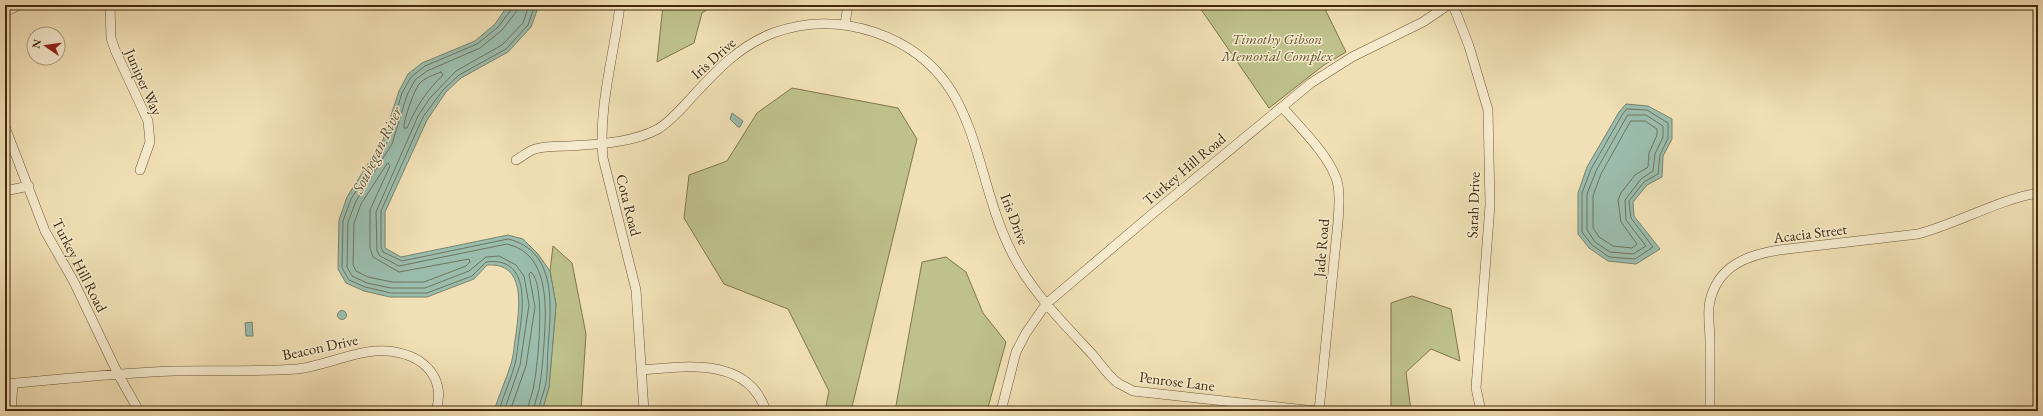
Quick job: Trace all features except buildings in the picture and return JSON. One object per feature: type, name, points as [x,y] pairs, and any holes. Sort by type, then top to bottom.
[{"type":"street","points":[[5,12],[20,5]]},
{"type":"street","name":"Juniper Way","points":[[110,5],[110,32],[115,50],[148,121],[150,142],[140,170]]},
{"type":"street","name":"Cota Road","points":[[620,5],[602,120],[602,143],[603,158],[636,290],[644,411]]},
{"type":"street","points":[[845,24],[848,5]]},
{"type":"street","name":"Turkey Hill Road","points":[[1001,411],[1016,352],[1026,332],[1046,304],[1282,107],[1323,75],[1352,57],[1423,22],[1448,5]]},
{"type":"street","name":"Sarah Drive","points":[[1453,5],[1469,46],[1488,110],[1490,205],[1476,388],[1482,411]]},
{"type":"street","name":"Iris Drive","points":[[516,160],[534,149],[602,143],[641,137],[659,128],[674,116],[726,62],[756,41],[772,34],[802,26],[825,23],[845,24],[885,36],[902,44],[927,62],[944,80],[967,119],[994,209],[1012,253],[1046,304]]},
{"type":"street","name":"Jade Road","points":[[1282,107],[1319,151],[1330,167],[1338,184],[1338,222],[1318,411]]},
{"type":"street","name":"Turkey Hill Road","points":[[5,127],[29,186],[45,231],[74,282],[118,374],[138,411]]},
{"type":"street","points":[[5,191],[29,186]]},
{"type":"street","name":"Acacia Street","points":[[1710,411],[1710,302],[1716,284],[1727,270],[1743,259],[1760,253],[1779,250],[1918,234],[1936,229],[2022,196],[2038,193]]},
{"type":"street","name":"Penrose Lane","points":[[1046,304],[1117,382],[1133,391],[1318,411]]},
{"type":"street","name":"Beacon Drive","points":[[9,384],[118,374],[299,368],[362,352],[390,351],[417,359],[432,371],[439,388],[436,411]]},
{"type":"street","points":[[642,370],[683,366],[722,369],[738,376],[753,388],[764,403],[766,411]]},
{"type":"street","points":[[9,384],[10,411]]},
{"type":"green space","points":[[663,5],[714,5],[702,13],[694,43],[657,62]]},
{"type":"green space","name":"Timothy Gibson Memorial Complex","points":[[1198,5],[1323,5],[1346,52],[1324,65],[1269,108]]},
{"type":"green space","points":[[792,88],[898,108],[917,139],[851,411],[825,411],[829,391],[788,309],[724,284],[684,218],[689,175],[727,161],[757,113]]},
{"type":"green space","points":[[553,246],[572,263],[586,334],[581,411],[542,411],[549,387],[556,305],[550,271]]},
{"type":"green space","points":[[946,257],[966,272],[983,313],[1006,342],[987,411],[895,411],[922,262]]},
{"type":"green space","points":[[1412,296],[1451,309],[1460,361],[1431,349],[1406,372],[1411,411],[1391,411],[1391,303]]},
{"type":"water","name":"Souhegan River","points":[[508,5],[539,5],[531,27],[508,52],[461,78],[446,92],[427,120],[385,212],[385,248],[401,257],[508,235],[523,239],[538,254],[550,271],[556,305],[549,387],[542,411],[494,411],[512,361],[517,323],[519,300],[518,289],[515,279],[509,271],[500,266],[487,265],[474,279],[427,297],[390,297],[364,291],[346,283],[338,269],[339,220],[347,197],[383,140],[399,91],[408,74],[422,63],[475,41],[495,24]]},
{"type":"water","points":[[1626,104],[1648,106],[1672,119],[1672,139],[1663,156],[1662,177],[1647,185],[1633,202],[1634,216],[1660,249],[1636,264],[1608,261],[1589,248],[1578,234],[1578,193],[1587,167],[1619,112]]},
{"type":"water","points":[[732,113],[743,121],[740,127],[738,127],[730,119]]},
{"type":"water","points":[[342,310],[347,315],[342,320],[337,315]]},
{"type":"water","points":[[252,322],[253,336],[246,336],[245,323]]}]
